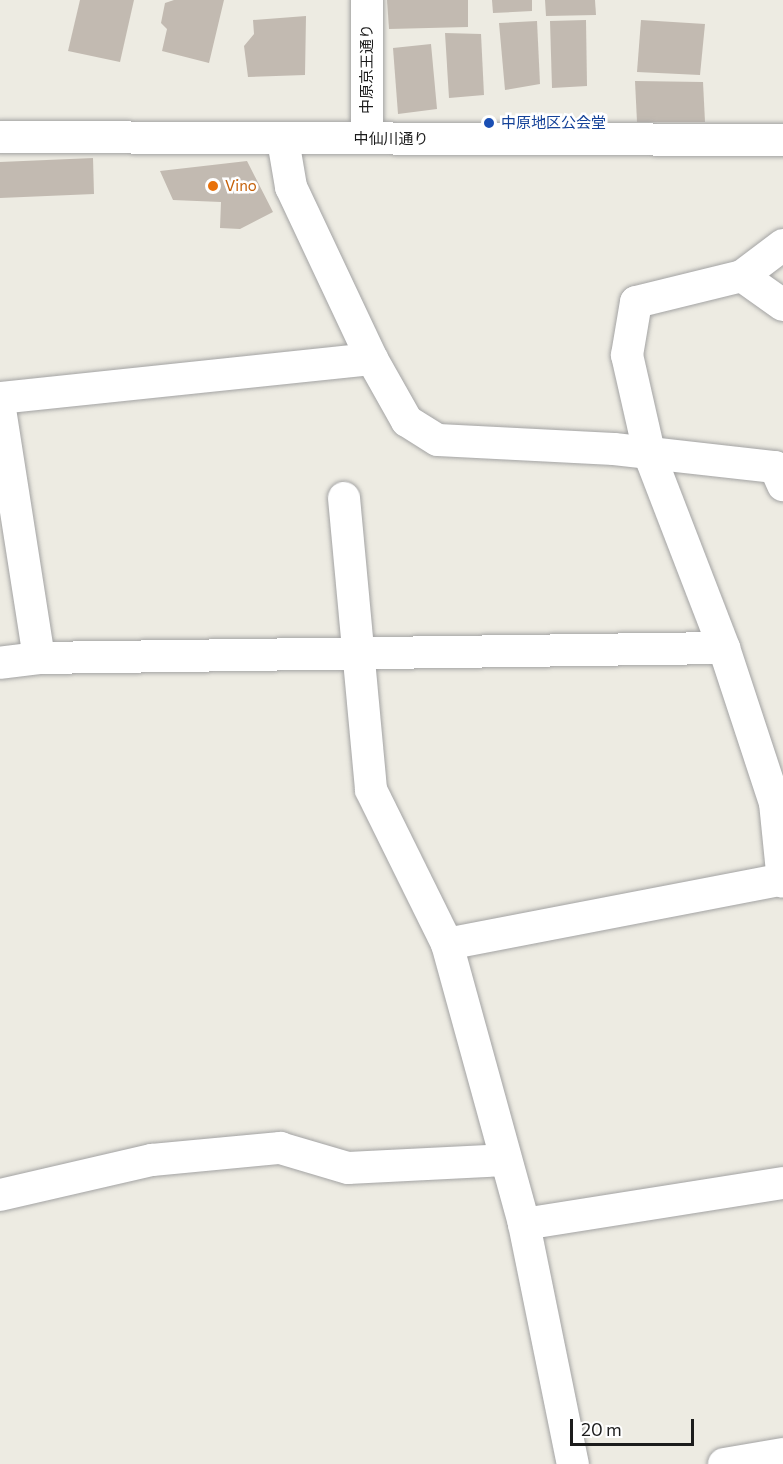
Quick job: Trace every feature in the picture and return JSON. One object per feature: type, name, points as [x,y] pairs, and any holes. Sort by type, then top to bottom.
[{"type":"street","name":"中原京王通り","points":[[367,0],[367,138]]},
{"type":"street","name":"中仙川通り","points":[[0,137],[283,140],[367,138],[783,140]]},
{"type":"street","points":[[283,140],[291,187],[372,359],[407,421],[438,440],[614,449],[650,456],[775,466],[783,485]]},
{"type":"street","points":[[447,944],[783,880],[774,803],[724,648],[650,456],[627,355],[636,302],[742,276],[783,245]]},
{"type":"street","points":[[742,276],[783,305]]},
{"type":"street","points":[[0,398],[372,359]]},
{"type":"street","points":[[0,409],[39,658]]},
{"type":"street","points":[[344,498],[371,790],[447,944],[524,1224],[573,1464]]},
{"type":"street","points":[[0,663],[39,658],[724,648]]},
{"type":"street","points":[[0,1195],[152,1161],[280,1148],[348,1168],[506,1160]]},
{"type":"street","points":[[524,1224],[783,1183]]},
{"type":"street","points":[[724,1464],[783,1454]]},
{"type":"building","points":[[80,0],[134,0],[120,62],[68,51]]},
{"type":"building","points":[[174,0],[224,0],[209,63],[162,51],[167,29],[161,23],[165,3]]},
{"type":"building","points":[[387,0],[468,0],[468,27],[389,29]]},
{"type":"building","points":[[492,0],[532,0],[532,11],[493,13]]},
{"type":"building","points":[[545,0],[595,0],[596,15],[546,16]]},
{"type":"building","points":[[306,16],[305,75],[248,77],[244,46],[254,34],[253,20]]},
{"type":"building","points":[[586,20],[587,86],[552,88],[550,21]]},
{"type":"building","points":[[641,20],[705,24],[700,75],[637,72]]},
{"type":"building","points":[[537,21],[540,84],[505,90],[499,23]]},
{"type":"building","points":[[445,33],[481,34],[484,95],[449,98]]},
{"type":"building","points":[[431,44],[437,109],[398,114],[393,48]]},
{"type":"building","points":[[635,81],[703,82],[705,122],[637,122]]},
{"type":"building","points":[[93,158],[94,194],[0,198],[0,162]]},
{"type":"building","name":"Vino","points":[[247,161],[273,212],[240,229],[220,228],[221,202],[173,200],[160,171]]},
{"type":"place","name":"中原地区公会堂","points":[[489,123]]},
{"type":"place","name":"Vino","points":[[213,186]]}]
